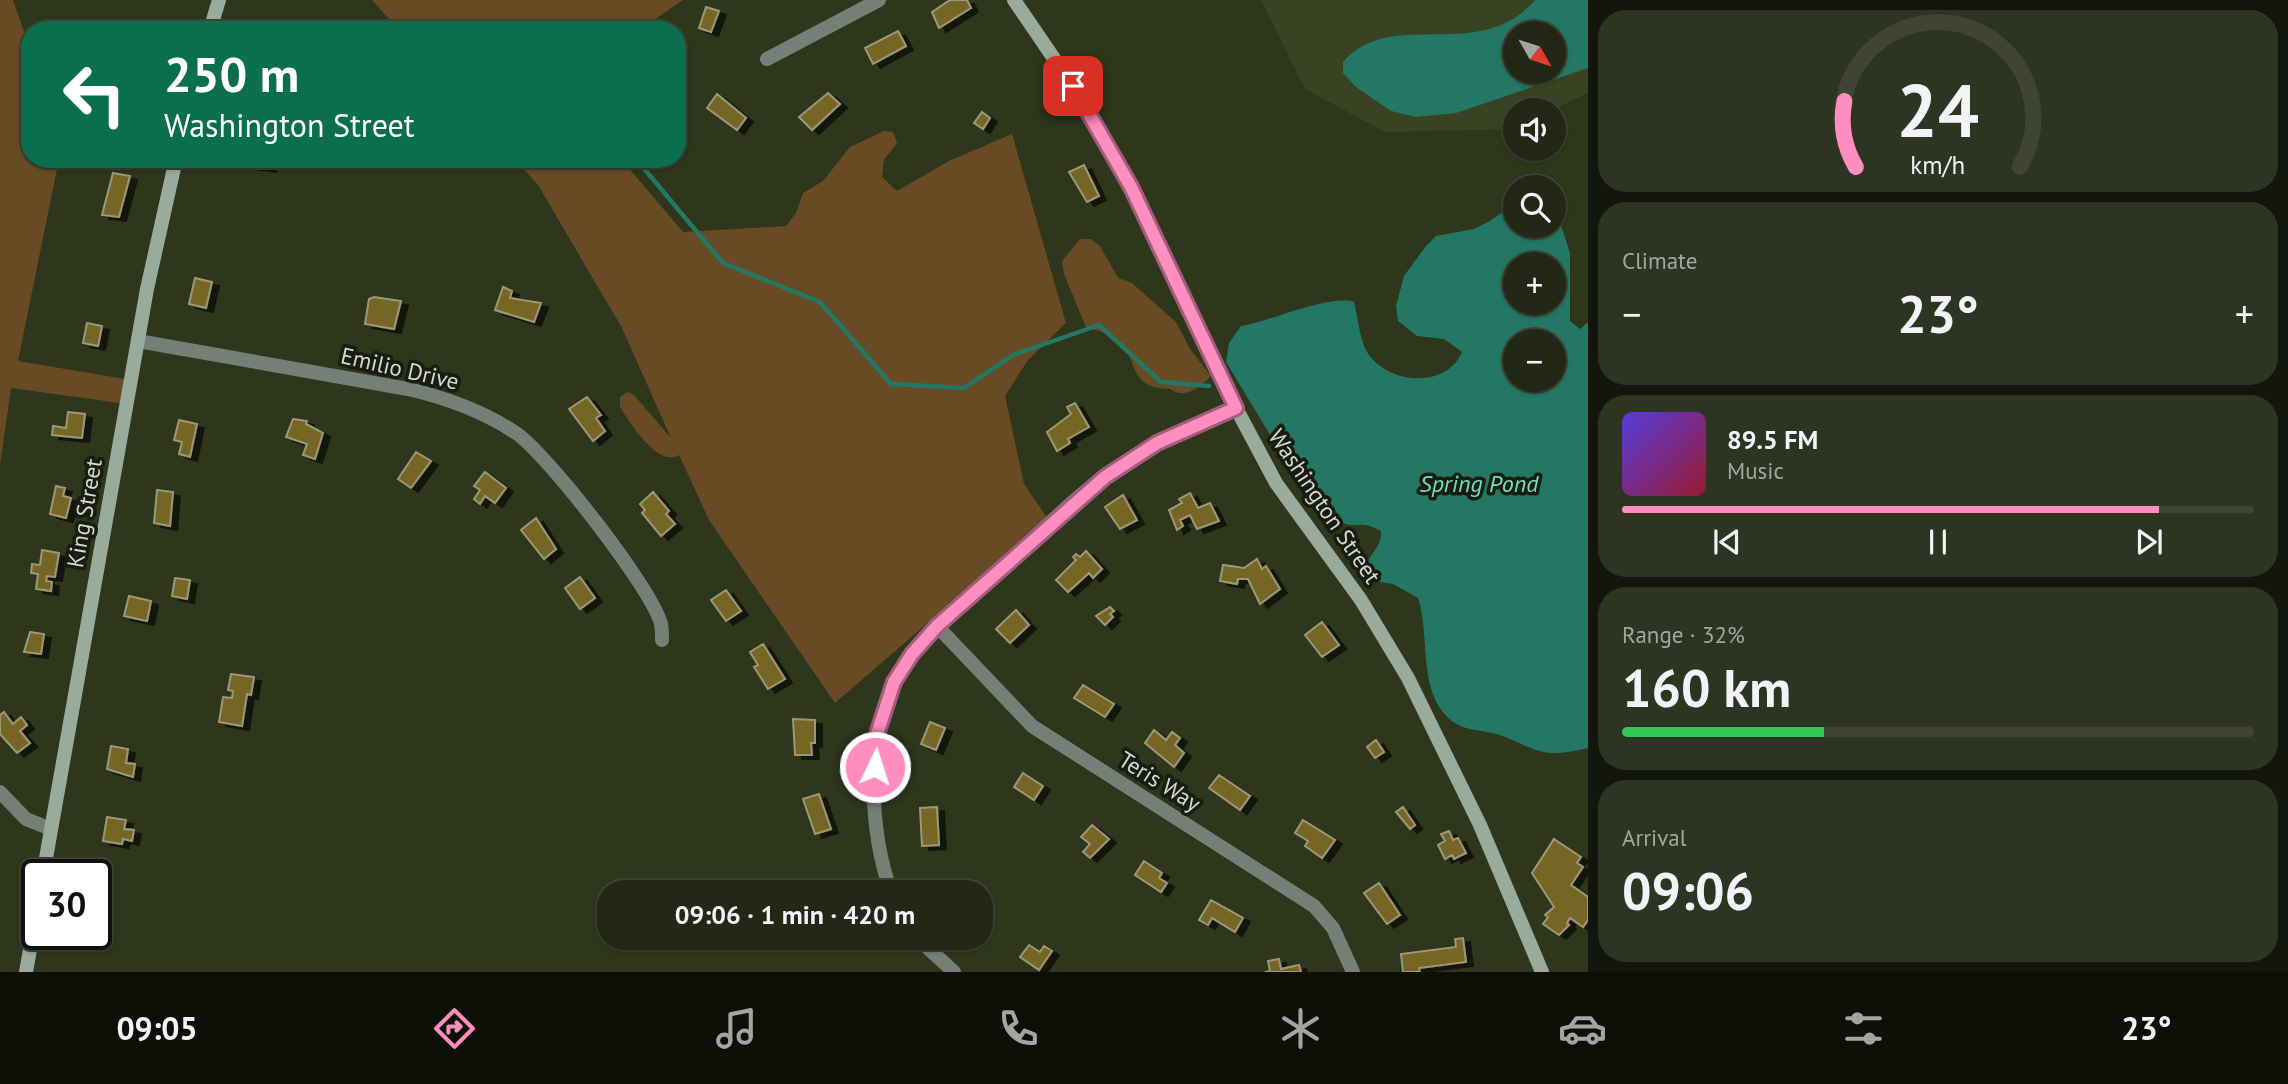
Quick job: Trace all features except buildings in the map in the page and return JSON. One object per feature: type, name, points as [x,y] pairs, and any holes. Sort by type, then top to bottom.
[{"type":"main road","points":[[213,21],[219,0]]},
{"type":"main road","name":"Washington Street","points":[[1014,0],[1085,104],[1131,187],[1236,408],[1276,483],[1361,600],[1408,678],[1480,825],[1542,972]]},
{"type":"main road","name":"King Street","points":[[46,859],[138,341],[174,168]]},
{"type":"main road","points":[[26,972],[30,950]]},
{"type":"street","points":[[767,59],[879,0]]},
{"type":"street","name":"Emilio Drive","points":[[138,341],[408,389],[444,398],[484,414],[518,434],[569,487],[643,589],[661,623],[662,640]]},
{"type":"street","points":[[888,880],[879,848],[875,767],[878,731],[887,698],[902,668],[937,626],[1113,471],[1157,443],[1236,408]]},
{"type":"street","name":"Teris Way","points":[[937,626],[1032,726],[1314,905],[1333,928],[1353,972]]},
{"type":"street","points":[[0,792],[26,819],[51,829]]},
{"type":"street","points":[[930,950],[954,972]]},
{"type":"shaded area","points":[[0,0],[13,0],[21,23],[21,168],[57,168],[18,361],[131,380],[127,404],[11,388],[0,465]]},
{"type":"shaded area","points":[[372,0],[683,0],[652,21],[391,21]]},
{"type":"shaded area","points":[[1261,0],[1588,0],[1588,93],[1566,103],[1566,98],[1503,98],[1503,129],[1385,132],[1305,89]]},
{"type":"shaded area","points":[[884,131],[893,132],[897,143],[884,160],[882,177],[897,191],[949,161],[1012,134],[1066,323],[1028,360],[1005,396],[1024,484],[1048,519],[835,703],[709,520],[679,455],[671,457],[654,450],[620,407],[620,397],[627,392],[634,395],[671,438],[622,328],[538,185],[523,168],[629,168],[683,232],[786,226],[796,213],[803,193],[823,181],[850,147]]},
{"type":"shaded area","points":[[1080,239],[1091,239],[1100,246],[1118,278],[1132,283],[1176,322],[1190,349],[1211,376],[1187,393],[1155,387],[1139,377],[1122,344],[1110,335],[1086,327],[1064,274],[1062,261]]},
{"type":"water","points":[[1535,0],[1588,0],[1588,68],[1566,76],[1566,21],[1508,21]]},
{"type":"water","points":[[1503,23],[1503,84],[1541,84],[1456,113],[1416,117],[1391,111],[1356,87],[1343,73],[1343,62],[1363,46],[1386,38],[1489,29]]},
{"type":"water","name":"Spring Pond","points":[[1503,212],[1503,238],[1565,238],[1570,253],[1570,321],[1580,329],[1588,322],[1588,748],[1568,752],[1548,753],[1503,736],[1464,728],[1443,712],[1430,682],[1418,598],[1393,584],[1374,581],[1365,574],[1367,563],[1379,543],[1381,531],[1368,526],[1338,522],[1312,504],[1226,362],[1229,343],[1241,326],[1316,305],[1343,301],[1354,302],[1363,344],[1379,365],[1404,377],[1432,377],[1444,372],[1455,364],[1462,352],[1444,339],[1417,336],[1398,321],[1396,306],[1404,276],[1436,236],[1474,229]]},
{"type":"waterway","points":[[644,168],[723,263],[820,302],[891,384],[964,388],[1013,355],[1099,325],[1161,382],[1209,386]]},
{"type":"route","points":[[875,767],[878,731],[894,682],[912,654],[937,626],[1073,502],[1105,477],[1138,453],[1236,408],[1131,187],[1073,86]]}]
